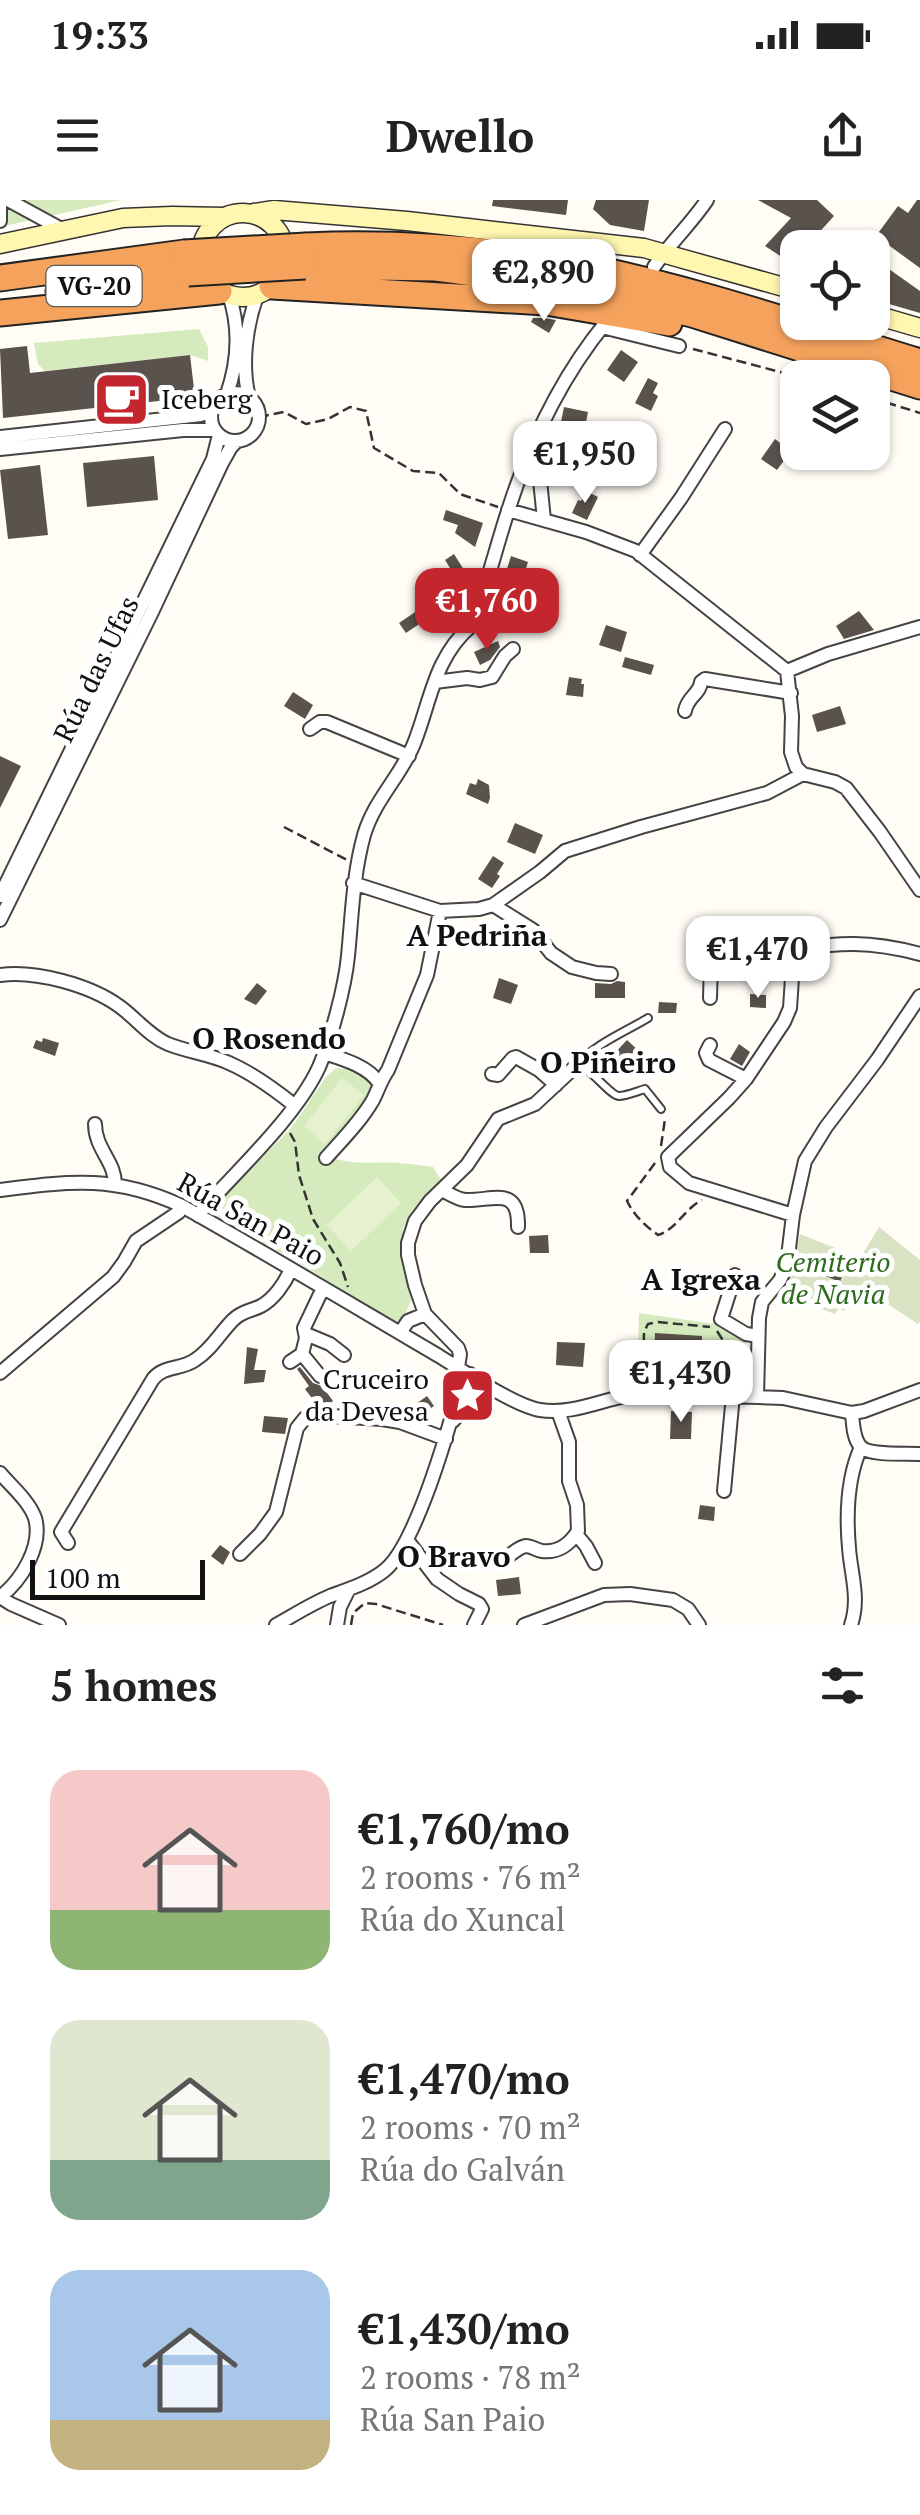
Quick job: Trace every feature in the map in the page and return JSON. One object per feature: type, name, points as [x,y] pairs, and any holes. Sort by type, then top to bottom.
[{"type":"highway","name":"VG-20","points":[[0,278],[298,251],[401,246],[505,254],[581,266],[694,293],[920,362]]},
{"type":"highway","name":"VG-20","points":[[298,251],[577,287],[692,314],[838,360]]},
{"type":"highway","name":"VG-20","points":[[0,299],[186,263]]},
{"type":"highway","points":[[264,291],[546,302],[698,328],[808,360]]},
{"type":"highway","points":[[0,313],[224,293]]},
{"type":"highway","name":"VG-20","points":[[890,377],[920,386]]},
{"type":"main road","points":[[0,244],[123,218],[224,217],[274,210],[549,236],[780,287]]},
{"type":"main road","points":[[254,213],[298,251]]},
{"type":"main road","points":[[298,251],[292,231],[318,214]]},
{"type":"main road","points":[[176,216],[206,234]]},
{"type":"main road","points":[[224,217],[206,234],[200,254],[211,284],[224,293],[238,298],[264,291],[284,268],[286,255],[298,251]]},
{"type":"main road","points":[[890,319],[920,328]]},
{"type":"street","points":[[8,200],[65,230]]},
{"type":"street","points":[[659,260],[708,200]]},
{"type":"street","points":[[0,204],[0,221]]},
{"type":"street","points":[[259,417],[244,376],[251,312],[264,291]]},
{"type":"street","points":[[224,293],[236,314],[237,332],[227,394]]},
{"type":"street","points":[[200,1216],[202,1209],[270,1135],[317,1071],[348,961],[354,882],[365,832],[377,804],[409,756],[451,645],[471,626],[508,510],[547,410],[605,324],[679,346]]},
{"type":"street","points":[[0,437],[202,415],[227,394],[249,397]]},
{"type":"street","name":"Rúa das Ufas","points":[[0,896],[213,459],[217,433],[212,408]]},
{"type":"street","name":"Rúa das Ufas","points":[[0,920],[222,463],[237,441],[253,434],[259,417]]},
{"type":"street","points":[[640,554],[725,429]]},
{"type":"street","points":[[0,449],[183,430],[217,433],[237,441]]},
{"type":"street","points":[[537,450],[544,520]]},
{"type":"street","points":[[508,510],[586,532],[640,554],[787,672],[791,752],[796,767],[804,774],[846,788],[920,890]]},
{"type":"street","points":[[478,608],[524,617]]},
{"type":"street","points":[[787,672],[828,654],[920,627]]},
{"type":"street","points":[[434,682],[492,677],[513,649]]},
{"type":"street","points":[[685,711],[686,702],[705,680],[791,694]]},
{"type":"street","points":[[310,729],[328,722],[409,756]]},
{"type":"street","points":[[354,882],[440,911],[480,908],[492,905],[565,851],[767,793],[804,774]]},
{"type":"street","points":[[492,905],[533,930],[551,953],[572,967],[611,974]]},
{"type":"street","points":[[326,1158],[366,1110],[388,1070],[427,974],[440,911]]},
{"type":"street","points":[[710,998],[711,962],[740,953],[845,942],[884,944],[920,954]]},
{"type":"street","points":[[793,1214],[697,1186],[674,1172],[668,1162],[670,1153],[711,1118],[746,1078],[787,1015],[794,948]]},
{"type":"street","points":[[0,960],[15,973]]},
{"type":"street","points":[[0,976],[15,973],[88,990],[119,1006],[153,1036],[229,1062],[294,1105]]},
{"type":"street","points":[[757,1396],[762,1302],[780,1280],[786,1265],[800,1175],[812,1148],[920,996]]},
{"type":"street","points":[[710,1045],[708,1060],[746,1078]]},
{"type":"street","points":[[324,1053],[367,1070],[379,1083]]},
{"type":"street","points":[[492,1074],[498,1075],[516,1057],[556,1086]]},
{"type":"street","points":[[276,1625],[389,1567],[406,1540],[446,1439],[464,1371],[458,1348],[425,1314],[410,1267],[408,1243],[414,1221],[467,1165],[498,1119],[534,1104],[578,1064]]},
{"type":"street","points":[[95,1124],[96,1139],[115,1173],[115,1184]]},
{"type":"street","name":"Rúa San Paio","points":[[0,1190],[83,1182],[115,1184],[155,1194],[200,1216],[526,1406],[558,1412]]},
{"type":"street","points":[[442,1190],[464,1200],[503,1198],[515,1204],[518,1227]]},
{"type":"street","points":[[0,1373],[113,1276],[136,1241],[182,1206]]},
{"type":"street","points":[[68,1543],[60,1532],[152,1379],[164,1370],[194,1361],[240,1314],[269,1300],[290,1269]]},
{"type":"street","points":[[735,1275],[721,1319],[746,1334],[758,1336]]},
{"type":"street","points":[[320,1376],[296,1358],[306,1334],[304,1328],[324,1288]]},
{"type":"street","points":[[400,1333],[408,1321],[425,1314]]},
{"type":"street","points":[[306,1334],[344,1355]]},
{"type":"street","points":[[451,1423],[484,1383]]},
{"type":"street","points":[[504,1560],[526,1546],[554,1551],[568,1544],[576,1534],[577,1505],[569,1481],[569,1442],[558,1412],[632,1394],[783,1398],[852,1413],[920,1390]]},
{"type":"street","points":[[724,1491],[734,1395]]},
{"type":"street","points":[[852,1413],[861,1448],[920,1454]]},
{"type":"street","points":[[240,1554],[276,1512],[297,1428],[305,1418],[382,1419],[446,1439]]},
{"type":"street","points":[[850,1625],[856,1603],[848,1544],[849,1486],[861,1448]]},
{"type":"street","points":[[0,1473],[28,1504],[36,1521],[35,1545],[22,1573],[0,1596],[58,1625]]},
{"type":"street","points":[[576,1534],[595,1563]]},
{"type":"street","points":[[406,1540],[437,1579],[480,1604],[482,1609],[474,1625]]},
{"type":"street","points":[[317,1602],[337,1622],[348,1591]]},
{"type":"street","points":[[524,1625],[604,1595],[630,1594],[673,1600],[688,1609],[699,1625]]},
{"type":"lane","points":[[648,1018],[578,1064],[591,1071],[613,1094],[645,1089],[662,1109]]},
{"type":"path","points":[[679,346],[780,372]]},
{"type":"path","points":[[890,404],[920,413]]},
{"type":"path","points":[[259,417],[284,412],[306,424],[350,407],[366,412],[374,448],[413,471],[439,472],[460,494],[508,510]]},
{"type":"path","points":[[284,827],[358,865]]},
{"type":"path","points":[[288,1131],[295,1142],[298,1174],[313,1218],[340,1264],[352,1298]]},
{"type":"path","points":[[643,1373],[644,1332],[653,1321],[714,1328],[724,1342],[725,1353]]},
{"type":"path","points":[[351,1625],[353,1613],[364,1603],[443,1625]]},
{"type":"green space","points":[[0,200],[121,200],[0,227]]},
{"type":"green space","points":[[199,329],[208,347],[208,361],[190,355],[45,371],[38,364],[34,343]]},
{"type":"green space","points":[[336,1068],[358,1073],[373,1088],[324,1154],[352,1162],[433,1167],[442,1181],[413,1209],[403,1228],[402,1265],[413,1296],[401,1324],[217,1215],[224,1197],[292,1127]]},
{"type":"green space","points":[[342,1078],[364,1095],[325,1144],[304,1126]]},
{"type":"green space","points":[[377,1177],[401,1203],[351,1251],[327,1225]]},
{"type":"green space","name":"Cemiterio de Navia","points":[[879,1227],[920,1260],[918,1324],[863,1288],[854,1304],[849,1303],[844,1311],[839,1308],[835,1314],[784,1289],[800,1234],[860,1258]]},
{"type":"green space","points":[[639,1313],[715,1324],[745,1337],[739,1385],[637,1378]]},
{"type":"building","points":[[493,200],[568,200],[566,215],[492,206]]},
{"type":"building","points":[[596,200],[649,200],[644,231],[610,225],[593,209]]},
{"type":"building","points":[[758,200],[817,200],[834,216],[821,230],[780,230],[780,256],[765,246],[791,218]]},
{"type":"building","points":[[920,200],[920,268],[890,246],[890,230],[880,230],[898,206],[908,213]]},
{"type":"building","points":[[890,270],[920,291],[920,313],[890,304]]},
{"type":"building","points":[[533,318],[556,320],[549,333],[531,322]]},
{"type":"building","points":[[27,346],[30,373],[190,355],[195,397],[3,418],[0,349]]},
{"type":"building","points":[[621,350],[638,362],[624,382],[607,370]]},
{"type":"building","points":[[648,378],[658,383],[653,393],[658,396],[651,411],[635,403]]},
{"type":"building","points":[[564,407],[588,412],[585,428],[581,427],[569,460],[556,460],[548,458],[544,443],[551,429],[559,432]]},
{"type":"building","points":[[615,437],[633,441],[630,458],[612,455]]},
{"type":"building","points":[[775,439],[780,443],[777,470],[761,459]]},
{"type":"building","points":[[154,456],[158,500],[87,507],[83,463]]},
{"type":"building","points":[[40,465],[48,535],[8,539],[0,470]]},
{"type":"building","points":[[586,491],[598,497],[587,520],[572,513]]},
{"type":"building","points":[[446,510],[483,523],[475,547],[455,533],[458,525],[443,520]]},
{"type":"building","points":[[454,554],[464,570],[455,576],[445,560]]},
{"type":"building","points":[[511,556],[528,562],[523,578],[506,572]]},
{"type":"building","points":[[434,592],[444,593],[449,601],[442,610],[446,616],[436,623],[431,616],[406,633],[399,623],[424,606],[420,601]]},
{"type":"building","points":[[859,611],[874,630],[844,639],[836,626]]},
{"type":"building","points":[[606,625],[627,632],[621,652],[599,645]]},
{"type":"building","points":[[498,641],[500,647],[480,665],[474,652]]},
{"type":"building","points":[[625,657],[654,665],[651,675],[622,667]]},
{"type":"building","points":[[569,677],[582,679],[583,697],[566,695]]},
{"type":"building","points":[[293,692],[313,705],[305,719],[284,706]]},
{"type":"building","points":[[840,706],[846,724],[817,732],[812,715]]},
{"type":"building","points":[[0,756],[21,766],[0,808]]},
{"type":"building","points":[[478,779],[489,785],[488,804],[466,794],[470,783],[476,785]]},
{"type":"building","points":[[515,823],[543,835],[535,854],[507,842]]},
{"type":"building","points":[[493,856],[504,863],[492,888],[478,879]]},
{"type":"building","points":[[499,978],[518,985],[511,1004],[493,998]]},
{"type":"building","points":[[625,982],[625,998],[595,998],[595,983]]},
{"type":"building","points":[[257,983],[267,991],[256,1005],[244,999]]},
{"type":"building","points":[[750,994],[766,995],[766,1008],[750,1007]]},
{"type":"building","points":[[659,1002],[677,1003],[676,1013],[658,1013]]},
{"type":"building","points":[[43,1038],[59,1043],[55,1056],[33,1048],[36,1040],[42,1042]]},
{"type":"building","points":[[627,1040],[641,1053],[626,1069],[612,1056]]},
{"type":"building","points":[[739,1044],[750,1052],[742,1066],[730,1059]]},
{"type":"building","points":[[548,1235],[549,1253],[530,1253],[529,1236]]},
{"type":"building","points":[[810,1256],[845,1267],[840,1282],[816,1272],[814,1276],[804,1272]]},
{"type":"building","points":[[655,1333],[702,1336],[707,1350],[700,1365],[654,1362]]},
{"type":"building","points":[[557,1342],[585,1343],[583,1367],[556,1365]]},
{"type":"building","points":[[247,1347],[258,1349],[254,1370],[266,1370],[264,1382],[244,1384]]},
{"type":"building","points":[[300,1367],[333,1401],[326,1406],[317,1405],[305,1389],[309,1386],[297,1369]]},
{"type":"building","points":[[427,1396],[434,1406],[419,1416],[413,1406]]},
{"type":"building","points":[[671,1411],[692,1412],[691,1439],[670,1439]]},
{"type":"building","points":[[264,1416],[288,1418],[285,1434],[262,1432]]},
{"type":"building","points":[[700,1505],[715,1507],[714,1521],[698,1519]]},
{"type":"building","points":[[220,1545],[230,1552],[223,1565],[211,1556]]},
{"type":"building","points":[[519,1577],[521,1594],[498,1596],[496,1580]]},
{"type":"place","name":"Iceberg","points":[[122,399]]},
{"type":"place","name":"Cruceiro da Devesa","points":[[468,1395]]},
{"type":"district","name":"A Pedriña","points":[[477,936]]},
{"type":"district","name":"O Rosendo","points":[[269,1039]]},
{"type":"district","name":"O Piñeiro","points":[[608,1063]]},
{"type":"district","name":"A Igrexa","points":[[701,1280]]},
{"type":"district","name":"O Bravo","points":[[454,1557]]}]
